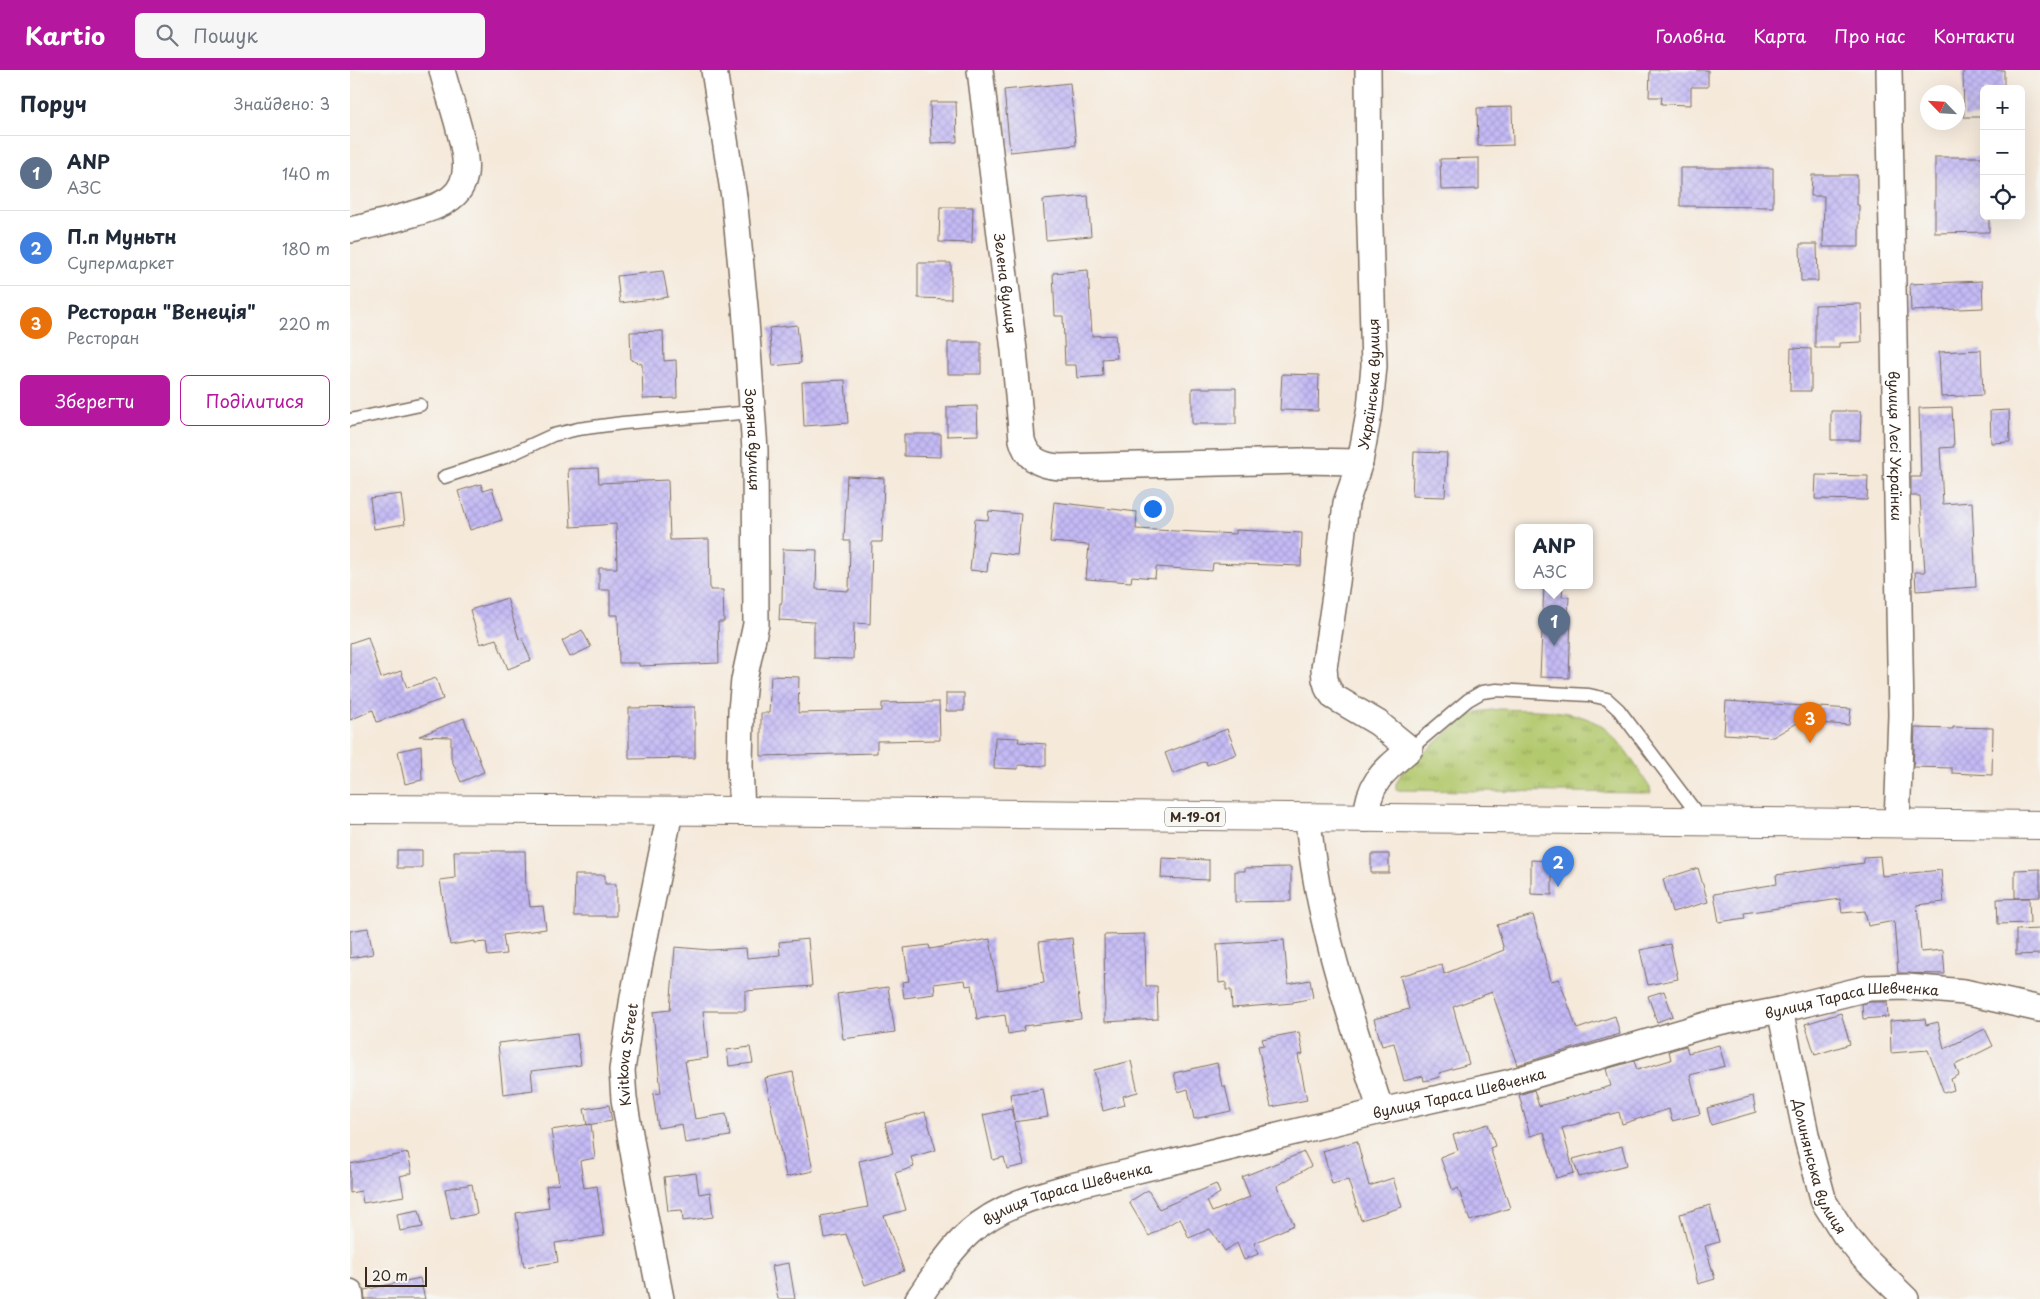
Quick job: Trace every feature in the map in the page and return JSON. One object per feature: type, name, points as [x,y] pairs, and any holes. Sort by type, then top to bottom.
[{"type":"main road","name":"М-19-01","points":[[350,809],[742,811],[2040,825]]},
{"type":"street","points":[[350,230],[437,207],[454,196],[460,188],[464,180],[466,159],[442,70]]},
{"type":"street","name":"Зоряна вулиця","points":[[714,70],[734,197],[753,412],[757,494],[757,615],[755,636],[745,675],[741,710],[740,766],[742,811]]},
{"type":"street","name":"Зелена вулиця","points":[[980,70],[1022,440],[1026,452],[1033,459],[1049,466],[1065,467]]},
{"type":"street","name":"Українська вулиця","points":[[1065,467],[1300,461],[1360,462],[1370,408],[1374,366],[1369,194],[1368,70]]},
{"type":"street","name":"вулиця Лесі Українки","points":[[1889,70],[1900,715],[1897,823]]},
{"type":"street","points":[[1360,462],[1346,503],[1337,582],[1325,660],[1325,679],[1334,697],[1378,723],[1410,749],[1381,775],[1374,784],[1367,803],[1366,819]]},
{"type":"street","name":"Kvitkova Street","points":[[661,1299],[636,1171],[624,1099],[622,1070],[632,997],[670,812]]},
{"type":"street","points":[[1308,818],[1313,862],[1338,970],[1381,1111]]},
{"type":"street","name":"вулиця Тараса Шевченка","points":[[918,1299],[948,1256],[970,1232],[990,1216],[1029,1199],[1082,1184],[1516,1080],[1713,1023],[1780,1010],[1854,991],[1882,987],[1936,989],[1964,992],[2040,1009]]},
{"type":"street","name":"Долинянська вулиця","points":[[1780,1010],[1807,1139],[1824,1202],[1863,1257],[1906,1299]]},
{"type":"street","points":[[350,1292],[352,1299]]},
{"type":"lane","points":[[350,420],[420,405]]},
{"type":"lane","points":[[444,477],[505,457],[552,435],[578,429],[623,423],[753,412]]},
{"type":"lane","points":[[1410,749],[1468,700],[1482,692],[1497,690],[1589,695],[1606,699],[1619,710],[1703,822]]},
{"type":"green space","points":[[1500,709],[1544,710],[1573,714],[1600,725],[1617,740],[1627,753],[1650,788],[1651,793],[1396,790],[1396,784],[1402,772],[1460,722],[1477,712]]},
{"type":"building","points":[[1650,70],[1708,70],[1708,87],[1691,87],[1691,105],[1661,104],[1662,97],[1649,97]]},
{"type":"building","points":[[1963,70],[2004,70],[2004,85],[1980,85],[1980,117],[1965,117],[1965,85],[1963,85]]},
{"type":"building","points":[[1070,83],[1076,145],[1010,152],[1004,90]]},
{"type":"building","points":[[930,102],[956,102],[957,142],[931,143]]},
{"type":"building","points":[[1512,107],[1513,145],[1478,146],[1477,108]]},
{"type":"building","points":[[1935,157],[1980,157],[1980,220],[1989,220],[1989,232],[1935,233]]},
{"type":"building","points":[[1479,158],[1479,189],[1441,190],[1440,159]]},
{"type":"building","points":[[1680,168],[1773,168],[1773,207],[1680,206]]},
{"type":"building","points":[[1812,175],[1857,175],[1859,247],[1823,247],[1824,196],[1811,196]]},
{"type":"building","points":[[1088,196],[1091,236],[1046,240],[1043,200]]},
{"type":"building","points":[[940,207],[973,207],[972,243],[939,242]]},
{"type":"building","points":[[1800,244],[1817,244],[1818,281],[1801,281]]},
{"type":"building","points":[[918,263],[951,263],[951,299],[918,298]]},
{"type":"building","points":[[1088,270],[1092,336],[1115,335],[1117,358],[1102,359],[1103,376],[1077,378],[1076,365],[1065,365],[1063,316],[1055,316],[1053,273]]},
{"type":"building","points":[[663,271],[668,297],[620,303],[617,276]]},
{"type":"building","points":[[1982,281],[1983,308],[1911,311],[1910,284]]},
{"type":"building","points":[[1861,304],[1862,342],[1839,343],[1839,348],[1815,348],[1815,305]]},
{"type":"building","points":[[797,325],[801,363],[773,366],[769,328]]},
{"type":"building","points":[[663,331],[664,361],[676,360],[677,398],[643,399],[642,364],[631,360],[630,332]]},
{"type":"building","points":[[948,342],[981,342],[981,374],[948,374]]},
{"type":"building","points":[[1791,348],[1811,349],[1811,391],[1790,391]]},
{"type":"building","points":[[1981,350],[1983,395],[1941,397],[1939,352]]},
{"type":"building","points":[[1282,374],[1319,375],[1318,411],[1280,410]]},
{"type":"building","points":[[845,380],[848,423],[804,426],[802,382]]},
{"type":"building","points":[[1192,388],[1236,388],[1236,424],[1192,424]]},
{"type":"building","points":[[977,406],[978,435],[947,436],[947,407]]},
{"type":"building","points":[[1952,407],[1954,447],[1940,448],[1943,504],[1972,502],[1976,587],[1916,591],[1915,572],[1925,572],[1920,496],[1911,496],[1911,477],[1921,477],[1919,408]]},
{"type":"building","points":[[2009,410],[2010,442],[1991,443],[1990,411]]},
{"type":"building","points":[[1831,411],[1861,411],[1860,440],[1831,440]]},
{"type":"building","points":[[904,434],[941,434],[941,457],[904,456]]},
{"type":"building","points":[[1414,452],[1447,453],[1445,497],[1412,496]]},
{"type":"building","points":[[598,468],[599,483],[668,480],[670,540],[709,539],[710,590],[723,590],[724,622],[718,622],[719,663],[639,666],[639,663],[619,663],[618,615],[610,615],[610,590],[599,590],[599,568],[617,568],[616,524],[571,527],[568,469]]},
{"type":"building","points":[[1816,475],[1868,476],[1867,500],[1815,499]]},
{"type":"building","points":[[847,476],[884,478],[882,542],[872,542],[870,624],[854,623],[853,659],[814,658],[814,622],[779,620],[780,603],[782,603],[783,549],[817,550],[816,589],[849,591],[850,541],[844,541]]},
{"type":"building","points":[[481,484],[483,491],[492,488],[502,520],[470,530],[458,491]]},
{"type":"building","points":[[401,494],[405,524],[374,529],[370,498]]},
{"type":"building","points":[[1054,502],[1137,512],[1136,529],[1236,534],[1236,530],[1302,533],[1301,566],[1213,563],[1212,571],[1156,567],[1155,578],[1132,576],[1131,582],[1086,579],[1089,545],[1050,542]]},
{"type":"building","points":[[989,511],[1021,514],[1017,555],[989,552],[987,572],[970,570],[975,519],[988,520]]},
{"type":"building","points":[[1544,589],[1563,589],[1562,597],[1569,597],[1568,615],[1571,615],[1569,678],[1540,677]]},
{"type":"building","points":[[507,598],[519,639],[522,638],[531,660],[508,669],[496,639],[480,644],[470,610]]},
{"type":"building","points":[[582,630],[591,647],[570,657],[562,641]]},
{"type":"building","points":[[368,637],[381,678],[401,671],[407,688],[436,678],[443,699],[377,722],[373,710],[350,720],[350,643]]},
{"type":"building","points":[[771,676],[799,677],[798,713],[882,711],[882,703],[939,702],[940,740],[877,741],[877,753],[761,756],[761,713],[769,713]]},
{"type":"building","points":[[946,693],[964,693],[964,711],[946,711]]},
{"type":"building","points":[[1726,701],[1851,709],[1849,725],[1799,722],[1773,737],[1724,734]]},
{"type":"building","points":[[695,707],[695,758],[629,759],[629,708]]},
{"type":"building","points":[[464,718],[484,772],[461,782],[451,758],[451,737],[419,736]]},
{"type":"building","points":[[1953,727],[1993,728],[1992,775],[1952,773],[1952,768],[1913,767],[1915,728],[1953,729]]},
{"type":"building","points":[[1227,729],[1237,754],[1207,765],[1206,761],[1173,774],[1165,753]]},
{"type":"building","points":[[995,737],[1019,738],[1018,742],[1046,744],[1046,766],[1018,765],[1018,769],[994,768]]},
{"type":"building","points":[[421,746],[422,780],[405,784],[398,751]]},
{"type":"building","points":[[397,850],[422,850],[422,868],[397,868]]},
{"type":"building","points":[[454,851],[525,851],[526,891],[528,891],[530,907],[543,906],[546,929],[503,935],[506,954],[488,956],[486,942],[475,943],[475,941],[450,945],[440,880],[455,878]]},
{"type":"building","points":[[1371,854],[1389,854],[1389,873],[1371,873]]},
{"type":"building","points":[[1880,856],[1882,876],[1941,870],[1944,902],[1917,905],[1921,952],[1943,950],[1945,974],[1898,973],[1894,921],[1868,926],[1865,911],[1842,913],[1840,899],[1744,913],[1745,918],[1719,922],[1714,894],[1777,884],[1776,875],[1864,863],[1863,857]]},
{"type":"building","points":[[1162,858],[1209,860],[1209,880],[1161,878]]},
{"type":"building","points":[[1531,860],[1552,861],[1552,895],[1531,894]]},
{"type":"building","points":[[1291,867],[1291,901],[1235,902],[1235,871],[1245,871],[1245,868]]},
{"type":"building","points":[[1698,868],[1708,902],[1672,912],[1663,879]]},
{"type":"building","points":[[2040,869],[2040,897],[2015,898],[2015,870]]},
{"type":"building","points":[[575,875],[605,875],[605,884],[616,884],[616,916],[574,916]]},
{"type":"building","points":[[2029,898],[2030,923],[1998,924],[1997,899]]},
{"type":"building","points":[[1533,915],[1551,981],[1559,979],[1577,1029],[1615,1016],[1620,1034],[1517,1065],[1492,992],[1453,1007],[1469,1064],[1439,1073],[1440,1077],[1424,1081],[1423,1076],[1404,1081],[1394,1043],[1382,1046],[1374,1019],[1409,1009],[1400,976],[1442,964],[1444,974],[1504,950],[1497,925]]},
{"type":"building","points":[[368,928],[373,954],[350,958],[350,931]]},
{"type":"building","points":[[2040,929],[2040,954],[2016,955],[2016,930]]},
{"type":"building","points":[[1145,934],[1146,986],[1157,986],[1158,1019],[1105,1022],[1104,935]]},
{"type":"building","points":[[1072,938],[1081,1019],[1023,1026],[1024,1031],[1008,1034],[1005,1015],[977,1019],[972,985],[966,986],[965,980],[934,984],[935,994],[904,998],[902,982],[909,981],[904,948],[929,945],[930,949],[990,939],[998,990],[1044,983],[1039,942]]},
{"type":"building","points":[[808,939],[812,986],[745,991],[745,1011],[703,1011],[708,1058],[685,1061],[695,1119],[726,1114],[730,1136],[685,1143],[682,1124],[658,1128],[653,1094],[661,1093],[653,1012],[670,1010],[675,947],[710,950],[746,948],[747,958],[780,955],[779,942]]},
{"type":"building","points":[[1284,940],[1288,984],[1310,980],[1313,998],[1293,1003],[1232,1008],[1231,990],[1226,990],[1226,982],[1219,983],[1217,944]]},
{"type":"building","points":[[1670,944],[1678,979],[1648,985],[1640,950]]},
{"type":"building","points":[[888,987],[895,1032],[843,1039],[837,994]]},
{"type":"building","points":[[1664,991],[1673,1016],[1657,1022],[1648,996]]},
{"type":"building","points":[[1887,1002],[1888,1017],[1863,1019],[1862,1004]]},
{"type":"building","points":[[1841,1013],[1850,1044],[1815,1055],[1805,1024]]},
{"type":"building","points":[[1925,1019],[1926,1025],[1938,1022],[1944,1049],[1985,1029],[1993,1046],[1955,1065],[1959,1075],[1951,1079],[1954,1090],[1944,1093],[1928,1050],[1891,1053],[1890,1021]]},
{"type":"building","points":[[1299,1032],[1303,1054],[1298,1055],[1307,1100],[1271,1107],[1258,1046],[1264,1045],[1262,1039]]},
{"type":"building","points":[[577,1034],[581,1065],[531,1071],[533,1090],[503,1094],[498,1043]]},
{"type":"building","points":[[1719,1045],[1725,1066],[1690,1075],[1700,1114],[1672,1121],[1669,1109],[1622,1124],[1619,1112],[1562,1128],[1574,1173],[1556,1178],[1544,1132],[1530,1136],[1519,1095],[1534,1090],[1539,1106],[1611,1086],[1606,1069],[1634,1061],[1637,1070],[1671,1060],[1669,1051],[1686,1046],[1688,1053]]},
{"type":"building","points":[[750,1047],[753,1063],[729,1066],[727,1050]]},
{"type":"building","points":[[1131,1061],[1138,1092],[1123,1096],[1125,1105],[1103,1111],[1094,1070]]},
{"type":"building","points":[[1217,1063],[1222,1086],[1225,1086],[1231,1111],[1194,1119],[1188,1089],[1178,1092],[1174,1073]]},
{"type":"building","points":[[793,1072],[813,1171],[786,1177],[765,1078]]},
{"type":"building","points":[[1043,1089],[1048,1117],[1014,1122],[1024,1165],[1007,1169],[1004,1157],[993,1160],[983,1115],[1011,1109],[1014,1120],[1010,1094]]},
{"type":"building","points":[[1753,1096],[1756,1112],[1711,1125],[1707,1108]]},
{"type":"building","points":[[609,1105],[612,1121],[587,1125],[584,1109]]},
{"type":"building","points":[[925,1112],[936,1150],[911,1157],[914,1167],[895,1173],[906,1210],[884,1216],[904,1271],[865,1285],[846,1234],[825,1238],[821,1216],[868,1207],[859,1161],[893,1153],[885,1123]]},
{"type":"building","points":[[591,1124],[595,1158],[580,1161],[584,1188],[597,1186],[604,1236],[555,1243],[558,1262],[524,1267],[516,1213],[549,1208],[546,1186],[559,1184],[551,1130]]},
{"type":"building","points":[[1488,1124],[1495,1146],[1490,1148],[1510,1208],[1470,1221],[1458,1188],[1453,1191],[1440,1157],[1458,1150],[1453,1135]]},
{"type":"building","points":[[1357,1141],[1369,1186],[1393,1178],[1402,1207],[1361,1220],[1348,1180],[1332,1184],[1323,1151]]},
{"type":"building","points":[[1622,1146],[1627,1165],[1579,1177],[1573,1159]]},
{"type":"building","points":[[1304,1152],[1311,1166],[1277,1186],[1294,1225],[1254,1243],[1258,1254],[1244,1260],[1237,1243],[1225,1251],[1210,1229],[1189,1238],[1180,1218],[1149,1236],[1129,1202],[1148,1190],[1159,1209],[1216,1184],[1220,1193],[1207,1201],[1212,1212],[1250,1197],[1242,1177]]},
{"type":"building","points":[[408,1153],[412,1173],[400,1176],[404,1196],[363,1203],[361,1191],[350,1193],[350,1164]]},
{"type":"building","points":[[696,1173],[699,1194],[710,1192],[713,1217],[683,1221],[682,1210],[668,1211],[664,1177]]},
{"type":"building","points":[[472,1184],[477,1214],[451,1219],[445,1189]]},
{"type":"building","points":[[1710,1205],[1719,1242],[1705,1246],[1715,1279],[1698,1284],[1680,1214]]},
{"type":"building","points":[[419,1210],[423,1227],[400,1231],[397,1214]]},
{"type":"building","points":[[789,1263],[795,1299],[778,1299],[772,1266]]},
{"type":"building","points":[[420,1278],[425,1299],[365,1299],[364,1290]]},
{"type":"place","name":"ANP","points":[[1554,646]]},
{"type":"place","name":"Ресторан \"Венеція\"","points":[[1810,743]]},
{"type":"place","name":"П.п Муньтн","points":[[1558,887]]}]
